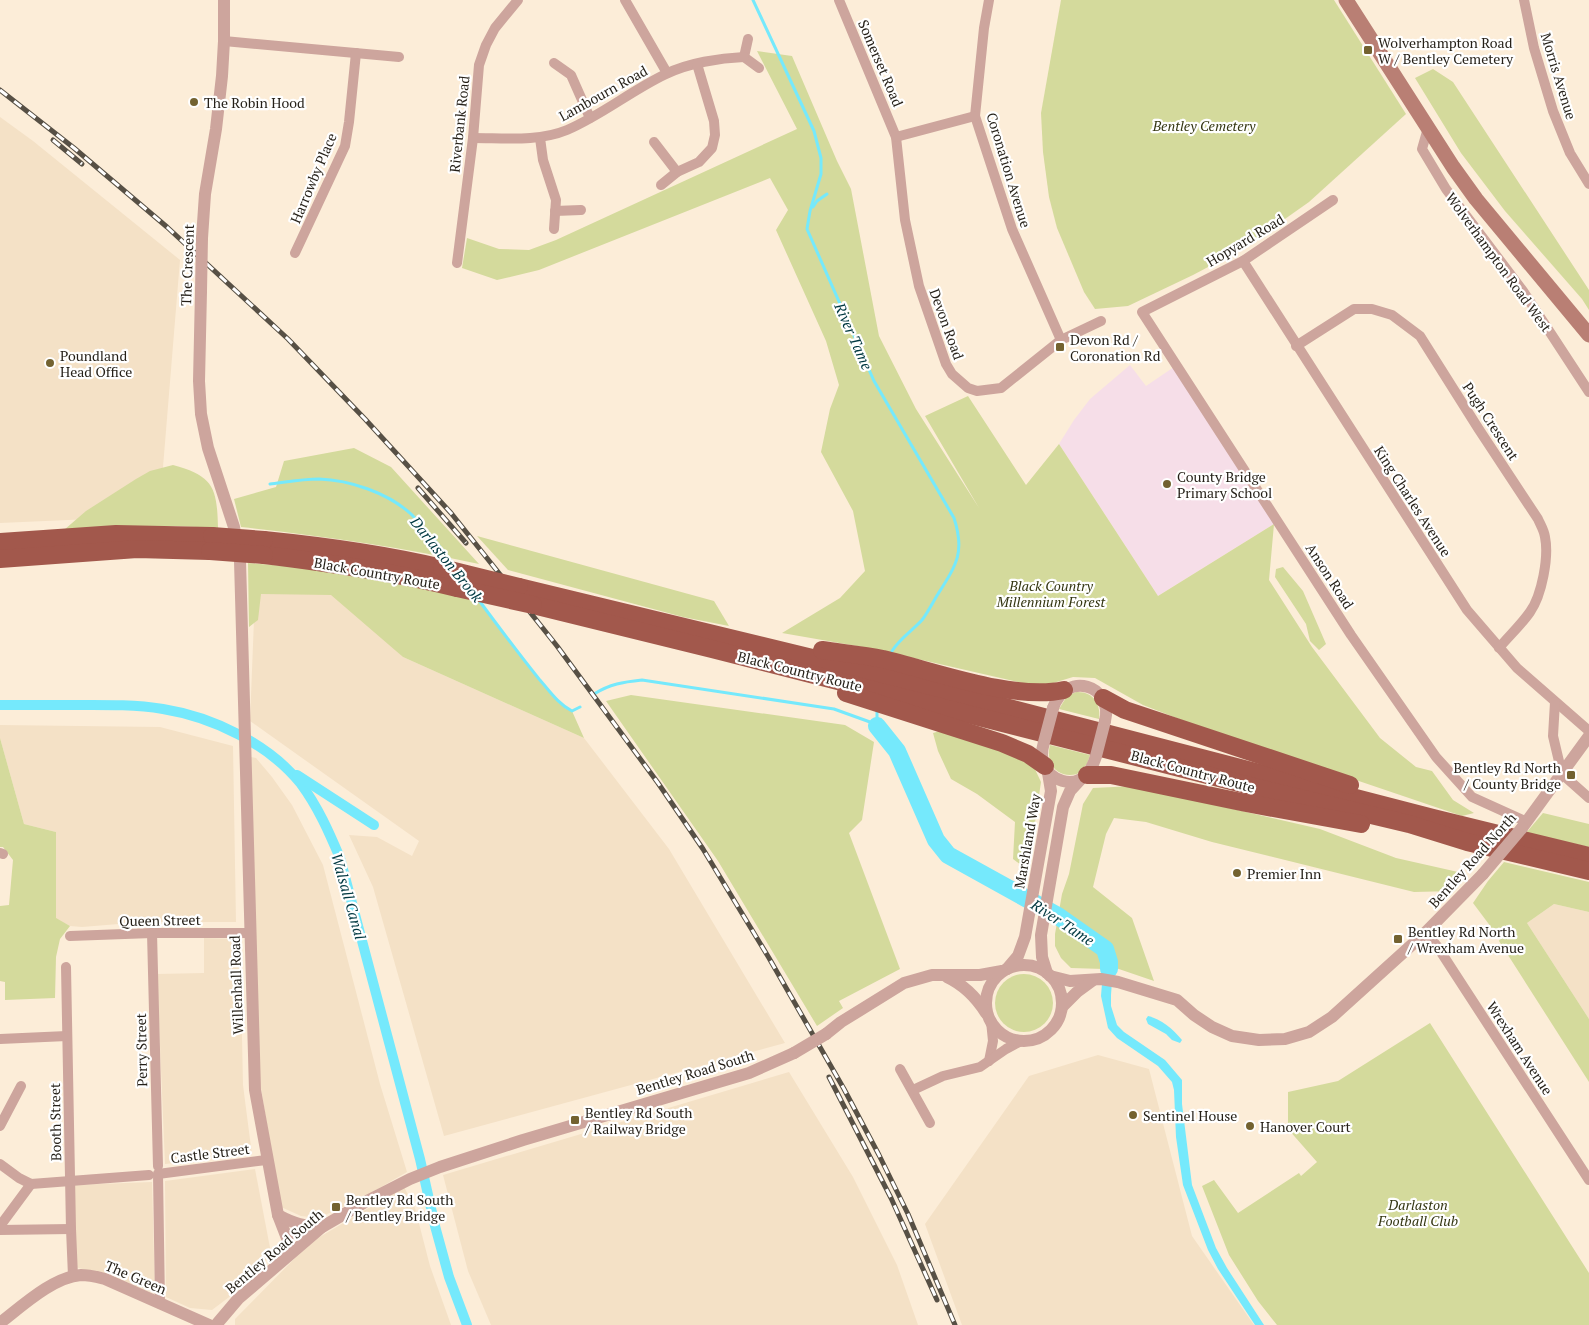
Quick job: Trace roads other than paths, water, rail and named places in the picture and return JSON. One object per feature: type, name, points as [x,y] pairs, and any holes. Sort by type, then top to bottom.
[{"type":"highway","name":"Black Country Route","points":[[0,542],[116,534],[264,547],[328,546],[409,560],[889,677],[1433,818],[1589,856]]},
{"type":"highway","name":"Black Country Route","points":[[0,559],[211,543]]},
{"type":"highway","name":"Black Country Route","points":[[264,547],[336,564],[416,578],[750,658],[1266,790],[1409,824],[1467,842],[1589,871]]},
{"type":"highway","points":[[713,634],[881,659],[1021,692],[1046,694],[1064,690]]},
{"type":"highway","points":[[750,658],[850,695],[1002,743],[1028,754],[1046,769]]},
{"type":"highway","points":[[1103,698],[1124,710],[1374,793],[1433,818]]},
{"type":"highway","points":[[1085,776],[1111,774],[1246,803],[1467,842]]},
{"type":"main road","name":"Wolverhampton Road West","points":[[1346,0],[1476,199],[1589,335]]},
{"type":"street","name":"The Crescent","points":[[224,0],[224,41],[216,129],[205,194],[202,238],[199,381],[201,414],[208,448],[234,527],[240,561],[244,715]]},
{"type":"street","name":"Riverbank Road","points":[[457,263],[473,138],[479,66],[486,45],[495,28],[518,0]]},
{"type":"street","points":[[625,0],[667,73]]},
{"type":"street","name":"Somerset Road","points":[[839,0],[896,137]]},
{"type":"street","name":"Coronation Avenue","points":[[989,0],[984,28],[976,116],[1012,229],[1062,340]]},
{"type":"street","name":"Morris Avenue","points":[[1524,0],[1534,48],[1553,111],[1570,153],[1589,184]]},
{"type":"street","points":[[748,39],[744,57],[759,68]]},
{"type":"street","points":[[224,41],[399,57]]},
{"type":"street","name":"Harrowby Place","points":[[295,253],[345,146],[356,53]]},
{"type":"street","name":"Lambourn Road","points":[[473,138],[540,138],[566,130],[590,118],[667,73],[697,64],[726,58],[744,57]]},
{"type":"street","points":[[554,63],[571,75],[590,118]]},
{"type":"street","points":[[661,185],[677,172],[699,162],[712,148],[715,135],[714,121],[697,64]]},
{"type":"street","points":[[896,137],[976,116]]},
{"type":"street","name":"Wolverhampton Road West","points":[[1428,128],[1422,149],[1446,189],[1523,291],[1589,392]]},
{"type":"street","name":"Devon Road","points":[[896,137],[905,220],[919,286],[946,364],[952,374],[968,388],[977,391],[1001,388],[1062,340],[1101,321]]},
{"type":"street","points":[[540,138],[543,160],[554,193],[554,230]]},
{"type":"street","points":[[654,142],[677,172]]},
{"type":"street","name":"Hopyard Road","points":[[1142,312],[1243,261],[1333,200]]},
{"type":"street","points":[[555,211],[581,210]]},
{"type":"street","name":"King Charles Avenue","points":[[1243,261],[1467,610],[1517,668],[1589,731]]},
{"type":"street","name":"Pugh Crescent","points":[[1296,346],[1354,309],[1372,309],[1392,315],[1420,336],[1538,518],[1545,534],[1545,564],[1540,588],[1531,611],[1499,648]]},
{"type":"street","name":"Anson Road","points":[[1142,312],[1351,635],[1436,757],[1472,797],[1524,825]]},
{"type":"street","points":[[1062,1007],[1058,985],[1049,974],[1040,950],[1043,926],[1064,808],[1070,791],[1085,776],[1091,769],[1096,756],[1107,708],[1103,698],[1093,690],[1075,686],[1064,690],[1057,697],[1042,755],[1046,769],[1057,780],[1070,782],[1085,776]]},
{"type":"street","points":[[1555,702],[1553,736],[1562,774],[1589,798]]},
{"type":"street","name":"Willenhall Road","points":[[244,715],[254,1090],[278,1215],[292,1252]]},
{"type":"street","name":"Bentley Road North","points":[[1049,974],[1070,982],[1107,979],[1177,1000],[1212,1028],[1232,1036],[1259,1040],[1285,1039],[1309,1032],[1332,1017],[1426,932],[1483,874],[1524,825],[1589,736]]},
{"type":"street","name":"Marshland Way","points":[[1004,970],[1018,956],[1029,918],[1051,791],[1046,769]]},
{"type":"street","name":"Wrexham Avenue","points":[[1426,932],[1438,946],[1589,1180]]},
{"type":"street","name":"Queen Street","points":[[70,936],[152,933],[249,933]]},
{"type":"street","name":"Perry Street","points":[[152,933],[155,1172],[160,1304]]},
{"type":"street","points":[[989,1061],[993,1040],[986,997],[995,978],[1004,970],[1016,965],[1036,966],[1049,974]]},
{"type":"street","name":"Booth Street","points":[[66,967],[73,1276]]},
{"type":"street","name":"Bentley Road South","points":[[216,1325],[238,1298],[322,1227],[410,1179],[440,1167],[523,1140],[749,1073],[794,1053],[904,983],[923,977],[980,975],[1004,970]]},
{"type":"street","points":[[943,975],[955,981],[972,994],[1000,1032],[1008,1037],[1024,1040],[1034,1039],[1050,1030],[1056,1023],[1062,1007],[1077,992],[1093,981]]},
{"type":"street","points":[[0,1039],[67,1036]]},
{"type":"street","points":[[913,1090],[943,1076],[980,1067],[1006,1048],[1024,1040]]},
{"type":"street","points":[[900,1069],[930,1123]]},
{"type":"street","points":[[0,1126],[21,1086]]},
{"type":"street","name":"Castle Street","points":[[31,1184],[266,1160]]},
{"type":"street","points":[[0,1164],[31,1184],[0,1226]]},
{"type":"street","points":[[278,1215],[296,1224],[322,1227]]},
{"type":"street","points":[[0,1230],[71,1229]]},
{"type":"street","name":"The Green","points":[[0,1322],[41,1292],[57,1283],[73,1276],[92,1275],[209,1325]]},
{"type":"water","points":[[1108,946],[1112,956],[1113,967],[1111,1006],[1117,1025],[1124,1032],[1165,1060],[1182,1080],[1182,1104],[1192,1185],[1216,1248],[1264,1325],[1255,1325],[1218,1269],[1208,1250],[1183,1185],[1176,1137],[1172,1082],[1158,1066],[1117,1038],[1108,1028],[1101,996],[1104,958],[1100,951]]},
{"type":"water","points":[[1148,1016],[1158,1019],[1171,1028],[1182,1040],[1180,1043],[1172,1040],[1166,1034],[1148,1024],[1146,1019]]},
{"type":"waterway","name":"River Tame","points":[[753,0],[814,131],[821,158],[821,174],[810,211],[807,229],[874,381],[954,518],[957,530],[959,549],[950,574],[922,620],[902,638],[892,651]]},
{"type":"waterway","points":[[813,207],[817,201],[827,194]]},
{"type":"waterway","name":"Darlaston Brook","points":[[270,484],[319,479],[331,480],[356,485],[380,494],[411,514],[453,564]]},
{"type":"waterway","name":"Darlaston Brook","points":[[478,599],[523,659],[562,705],[572,711],[580,707]]},
{"type":"waterway","name":"Darlaston Brook","points":[[594,694],[617,684],[642,680],[834,709],[877,726]]},
{"type":"waterway","name":"Walsall Canal","points":[[0,705],[151,707],[182,713],[201,718],[239,734],[273,757],[301,784],[318,811],[340,858],[420,1159],[435,1226],[449,1277],[467,1325]]},
{"type":"waterway","name":"River Tame","points":[[877,711],[877,726]]},
{"type":"waterway","name":"River Tame","points":[[877,726],[897,751],[936,840],[948,855],[1058,916],[1105,949],[1109,969]]},
{"type":"waterway","points":[[297,775],[374,825]]},
{"type":"railway","points":[[0,90],[74,148],[167,227],[288,339],[365,419],[451,513],[557,646],[658,783],[703,849],[769,958],[844,1089],[879,1155],[908,1214],[955,1325]]},
{"type":"railway","points":[[53,140],[82,164]]},
{"type":"railway","points":[[418,488],[466,543]]},
{"type":"railway","points":[[829,1077],[891,1198],[937,1300]]},
{"type":"place","name":"Wolverhampton Road W / Bentley Cemetery","points":[[1368,50]]},
{"type":"place","name":"The Robin Hood","points":[[194,102]]},
{"type":"place","name":"Devon Rd / Coronation Rd","points":[[1060,347]]},
{"type":"place","name":"Poundland Head Office","points":[[50,363]]},
{"type":"place","name":"County Bridge Primary School","points":[[1167,484]]},
{"type":"place","name":"Bentley Rd North / County Bridge","points":[[1571,775]]},
{"type":"place","name":"Premier Inn","points":[[1237,873]]},
{"type":"place","name":"Bentley Rd North / Wrexham Avenue","points":[[1398,939]]},
{"type":"place","name":"Sentinel House","points":[[1133,1115]]},
{"type":"place","name":"Bentley Rd South / Railway Bridge","points":[[575,1120]]},
{"type":"place","name":"Hanover Court","points":[[1250,1126]]},
{"type":"place","name":"Bentley Rd South / Bentley Bridge","points":[[336,1207]]},
{"type":"park label","name":"Bentley Cemetery","points":[[1204,125]]},
{"type":"park label","name":"Black Country Millennium Forest","points":[[1051,594]]},
{"type":"park label","name":"Darlaston Football Club","points":[[1418,1212]]}]
